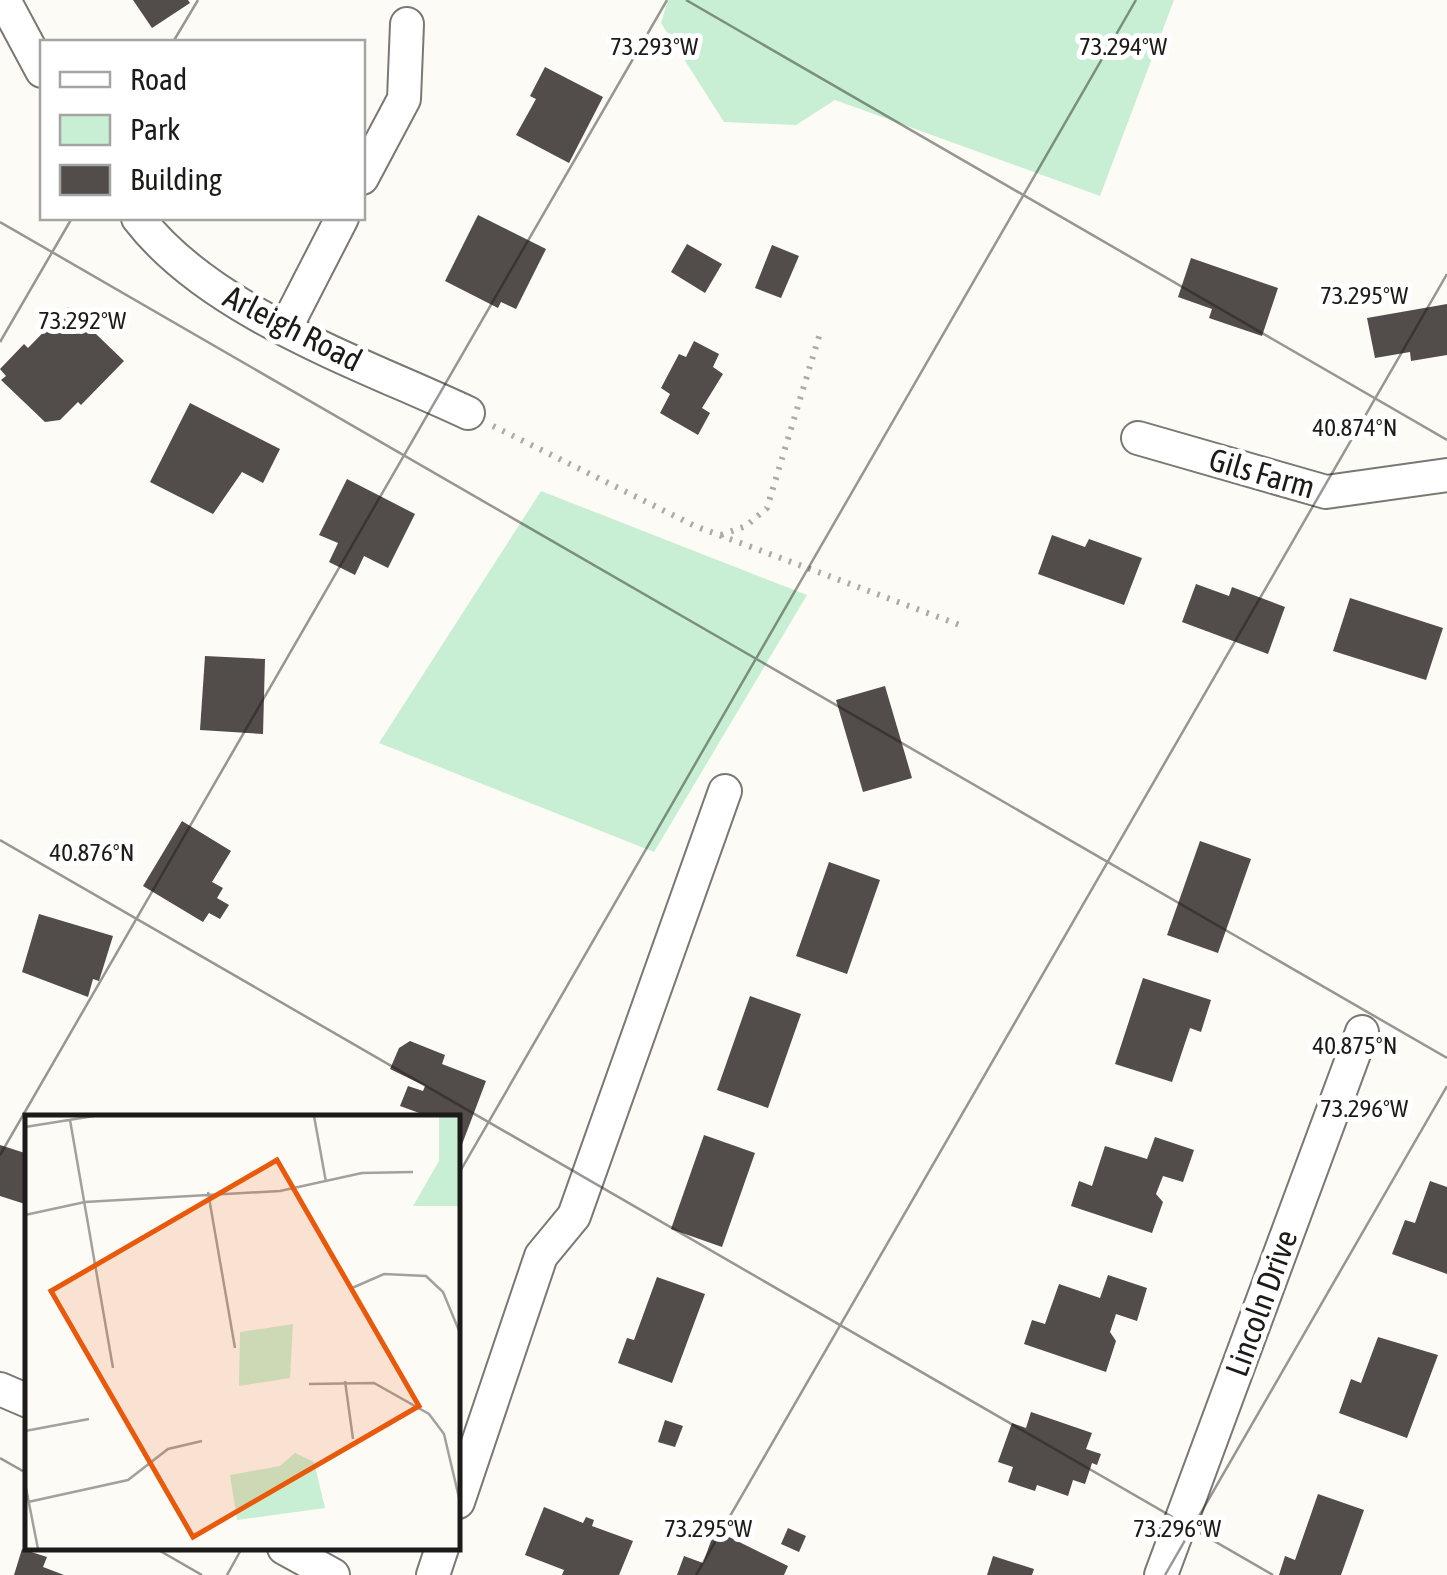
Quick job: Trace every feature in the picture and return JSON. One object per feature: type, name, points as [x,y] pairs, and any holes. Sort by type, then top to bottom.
[{"type":"street","points":[[4,0],[40,67]]},
{"type":"street","points":[[365,172],[404,98],[407,24]]},
{"type":"street","name":"Arleigh Road","points":[[140,220],[152,236],[222,295],[468,413]]},
{"type":"street","points":[[286,327],[341,220]]},
{"type":"street","name":"Gils Farm","points":[[1138,438],[1326,492],[1447,476]]},
{"type":"street","points":[[460,1496],[541,1256],[574,1216],[725,792]]},
{"type":"street","name":"Lincoln Drive","points":[[1161,1575],[1362,1032]]},
{"type":"street","points":[[0,1390],[25,1400]]},
{"type":"street","points":[[288,1550],[333,1575]]},
{"type":"street","points":[[433,1575],[441,1550]]},
{"type":"path","points":[[720,536],[746,526],[768,508],[821,330]]},
{"type":"path","points":[[468,413],[720,536],[966,627]]},
{"type":"green space","points":[[668,0],[1174,0],[1100,196],[835,100],[796,125],[724,122],[661,23]]},
{"type":"green space","points":[[541,491],[807,595],[654,852],[379,743]]},
{"type":"building","points":[[133,0],[188,0],[190,3],[152,28]]},
{"type":"building","points":[[545,67],[603,97],[569,163],[516,135],[536,99],[530,96]]},
{"type":"building","points":[[478,215],[546,249],[516,309],[501,302],[498,308],[445,281]]},
{"type":"building","points":[[687,244],[722,264],[705,293],[671,272]]},
{"type":"building","points":[[772,245],[799,256],[781,298],[755,288]]},
{"type":"building","points":[[1191,258],[1278,288],[1262,336],[1209,318],[1212,309],[1178,297]]},
{"type":"building","points":[[1447,304],[1447,355],[1411,361],[1410,352],[1375,358],[1367,318]]},
{"type":"building","points":[[68,307],[124,361],[81,405],[78,402],[60,420],[45,422],[1,380],[6,376],[0,369],[24,344],[28,348]]},
{"type":"building","points":[[694,341],[719,354],[713,367],[723,374],[702,408],[710,413],[698,435],[660,413],[670,394],[661,388],[679,354],[686,357]]},
{"type":"building","points":[[190,403],[280,449],[263,483],[242,472],[213,514],[150,482]]},
{"type":"building","points":[[347,479],[415,514],[388,568],[364,556],[355,575],[329,562],[338,543],[319,535]]},
{"type":"building","points":[[1052,535],[1085,547],[1089,539],[1142,558],[1124,605],[1038,574]]},
{"type":"building","points":[[1196,584],[1229,596],[1232,587],[1285,607],[1268,654],[1182,622]]},
{"type":"building","points":[[1350,598],[1443,628],[1426,680],[1333,651]]},
{"type":"building","points":[[205,656],[265,659],[263,734],[200,730]]},
{"type":"building","points":[[885,686],[912,778],[863,792],[836,700]]},
{"type":"building","points":[[182,821],[231,851],[212,882],[223,888],[217,898],[229,905],[220,919],[209,913],[203,922],[143,886]]},
{"type":"building","points":[[1200,841],[1251,859],[1218,953],[1167,935]]},
{"type":"building","points":[[829,862],[880,880],[847,974],[796,956]]},
{"type":"building","points":[[39,914],[113,936],[99,981],[93,979],[88,997],[22,972]]},
{"type":"building","points":[[1143,978],[1211,1000],[1201,1032],[1190,1028],[1172,1082],[1115,1064]]},
{"type":"building","points":[[750,996],[801,1014],[768,1108],[717,1090]]},
{"type":"building","points":[[410,1041],[445,1055],[442,1064],[486,1081],[460,1150],[460,1115],[422,1115],[400,1106],[408,1086],[423,1091],[425,1086],[390,1069],[399,1048]]},
{"type":"building","points":[[704,1135],[755,1153],[722,1247],[671,1229]]},
{"type":"building","points":[[1155,1137],[1194,1150],[1183,1182],[1163,1176],[1156,1194],[1163,1202],[1152,1233],[1071,1206],[1079,1181],[1092,1186],[1105,1146],[1147,1159]]},
{"type":"building","points":[[0,1145],[25,1153],[25,1204],[0,1196]]},
{"type":"building","points":[[1430,1181],[1447,1187],[1447,1274],[1392,1254],[1405,1220],[1415,1223]]},
{"type":"building","points":[[1108,1275],[1147,1288],[1137,1321],[1116,1314],[1110,1332],[1116,1341],[1106,1372],[1024,1344],[1032,1320],[1045,1324],[1059,1284],[1100,1298]]},
{"type":"building","points":[[657,1277],[705,1294],[672,1383],[618,1363],[627,1338],[634,1340]]},
{"type":"building","points":[[1378,1337],[1438,1355],[1407,1438],[1339,1413],[1351,1379],[1361,1383]]},
{"type":"building","points":[[1031,1412],[1092,1433],[1086,1449],[1101,1454],[1097,1465],[1092,1463],[1085,1484],[1073,1480],[1068,1496],[1037,1485],[1035,1491],[1008,1482],[1013,1467],[998,1462],[1012,1423],[1026,1428]]},
{"type":"building","points":[[665,1420],[683,1426],[675,1447],[658,1442]]},
{"type":"building","points":[[1318,1494],[1364,1510],[1341,1575],[1279,1575],[1285,1556],[1295,1560]]},
{"type":"building","points":[[544,1507],[583,1523],[586,1517],[594,1520],[592,1526],[633,1541],[619,1575],[562,1575],[564,1570],[525,1555]]},
{"type":"building","points":[[788,1528],[806,1536],[799,1552],[781,1544]]},
{"type":"building","points":[[723,1534],[788,1566],[784,1575],[677,1575],[684,1556],[703,1563],[712,1538]]},
{"type":"building","points":[[22,1549],[47,1557],[43,1567],[64,1575],[14,1575]]},
{"type":"building","points":[[993,1556],[1034,1569],[1032,1575],[987,1575]]}]
